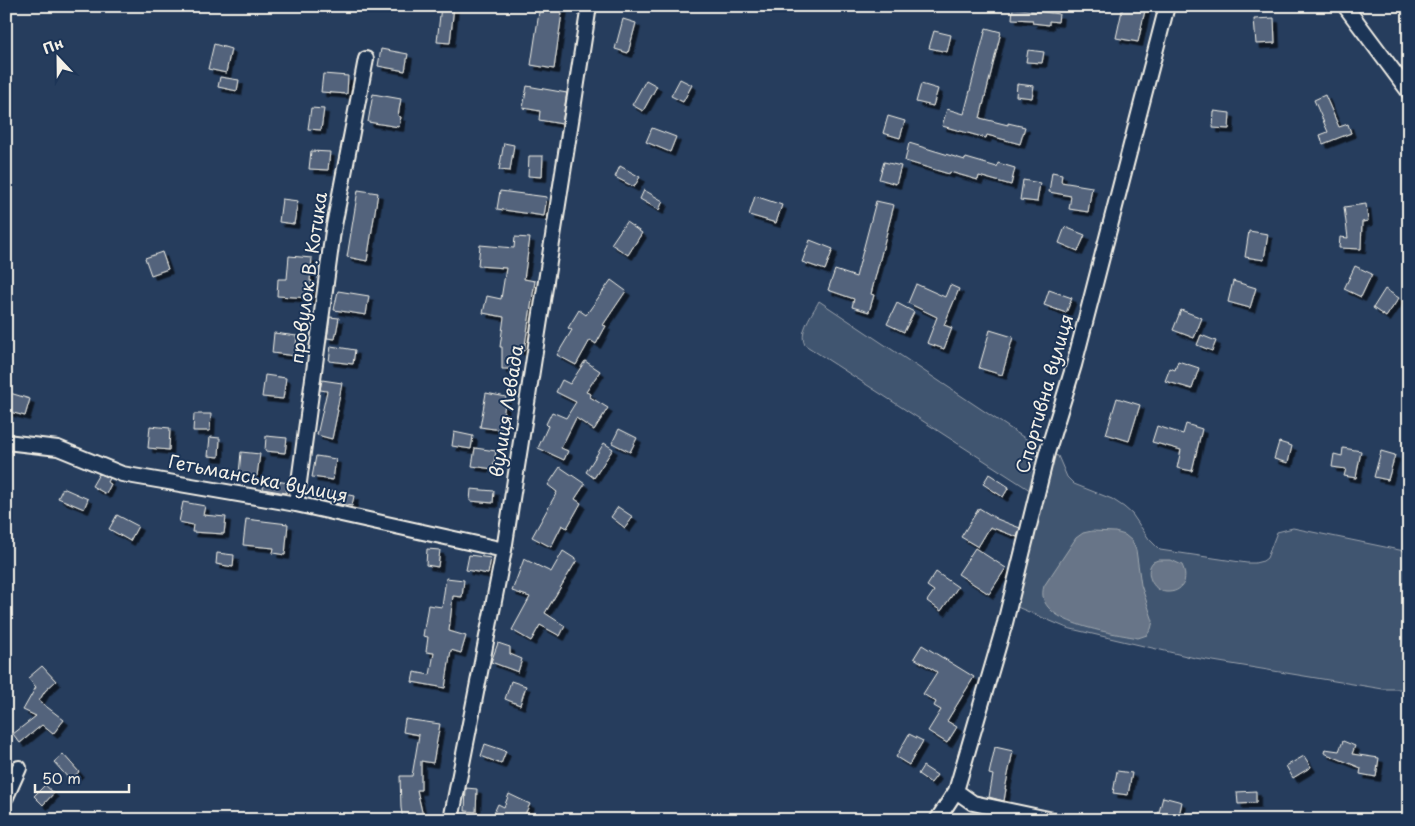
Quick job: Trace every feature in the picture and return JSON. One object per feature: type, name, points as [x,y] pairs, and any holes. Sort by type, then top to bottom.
[{"type":"street","name":"вулиця Левада","points":[[451,820],[504,550],[589,6]]},
{"type":"street","name":"Спортивна вулиця","points":[[936,820],[956,791],[1005,623],[1047,453],[1074,365],[1167,6]]},
{"type":"street","points":[[1345,6],[1409,92]]},
{"type":"street","name":"провулок В. Котика","points":[[296,504],[333,231],[366,59]]},
{"type":"street","name":"Гетьманська вулиця","points":[[6,442],[58,448],[122,474],[296,504],[504,550]]},
{"type":"street","points":[[6,797],[19,768]]},
{"type":"street","points":[[956,791],[974,803],[1053,820]]},
{"type":"shaded area","points":[[819,301],[1047,453],[1058,456],[1067,477],[1074,484],[1112,499],[1124,507],[1132,514],[1149,539],[1160,550],[1255,563],[1267,558],[1277,532],[1293,528],[1409,552],[1409,685],[1402,689],[1383,689],[1195,658],[1067,628],[1010,604],[1036,494],[805,345],[803,334]]},
{"type":"shaded area","points":[[1092,531],[1115,532],[1125,535],[1132,541],[1136,550],[1141,585],[1153,621],[1147,635],[1138,638],[1078,624],[1062,618],[1050,609],[1044,599],[1044,586],[1076,538],[1083,533]]},
{"type":"shaded area","points":[[1171,560],[1182,565],[1185,575],[1180,588],[1172,592],[1166,592],[1161,591],[1153,584],[1149,570],[1153,562]]},
{"type":"building","points":[[441,6],[454,6],[450,43],[437,42]]},
{"type":"building","points":[[540,6],[563,6],[554,69],[531,65]]},
{"type":"building","points":[[1123,6],[1146,6],[1138,42],[1116,38]]},
{"type":"building","points":[[1013,8],[1059,14],[1058,22],[1049,21],[1049,25],[1032,23],[1033,20],[1012,19]]},
{"type":"building","points":[[1274,18],[1275,43],[1256,44],[1254,19]]},
{"type":"building","points":[[623,19],[636,23],[628,53],[615,49]]},
{"type":"building","points":[[986,28],[1001,32],[980,118],[1025,127],[1020,144],[987,135],[986,138],[942,126],[947,109],[964,114]]},
{"type":"building","points":[[934,31],[951,35],[947,52],[929,48]]},
{"type":"building","points":[[214,44],[231,49],[226,73],[208,69]]},
{"type":"building","points":[[381,49],[408,54],[405,71],[378,66]]},
{"type":"building","points":[[1028,50],[1044,52],[1042,63],[1026,62]]},
{"type":"building","points":[[323,74],[348,76],[347,94],[321,92]]},
{"type":"building","points":[[220,77],[239,80],[237,91],[218,87]]},
{"type":"building","points":[[680,79],[692,85],[683,102],[671,96]]},
{"type":"building","points":[[646,80],[657,86],[643,111],[632,105]]},
{"type":"building","points":[[921,84],[938,89],[933,106],[916,102]]},
{"type":"building","points":[[1017,84],[1034,86],[1032,98],[1016,96]]},
{"type":"building","points":[[527,86],[567,93],[562,124],[539,120],[540,111],[523,108]]},
{"type":"building","points":[[373,94],[401,99],[398,116],[401,117],[399,127],[368,122]]},
{"type":"building","points":[[1325,95],[1339,127],[1348,124],[1351,133],[1323,144],[1320,135],[1328,132],[1314,100]]},
{"type":"building","points":[[311,108],[324,109],[321,130],[308,129]]},
{"type":"building","points":[[1214,111],[1230,113],[1229,129],[1213,128]]},
{"type":"building","points":[[888,116],[905,121],[900,138],[883,133]]},
{"type":"building","points":[[652,128],[676,137],[670,152],[646,142]]},
{"type":"building","points":[[504,143],[514,145],[510,171],[499,170]]},
{"type":"building","points":[[909,143],[965,160],[966,158],[997,167],[998,163],[1015,168],[1011,185],[979,176],[978,180],[950,172],[949,174],[905,161]]},
{"type":"building","points":[[311,151],[330,152],[328,170],[309,169]]},
{"type":"building","points":[[529,156],[543,156],[542,177],[528,176]]},
{"type":"building","points":[[884,162],[901,166],[896,184],[879,179]]},
{"type":"building","points":[[620,166],[640,177],[634,187],[615,177]]},
{"type":"building","points":[[1052,172],[1062,174],[1061,182],[1092,187],[1088,212],[1069,209],[1071,196],[1049,192]]},
{"type":"building","points":[[1023,180],[1040,183],[1037,202],[1020,200]]},
{"type":"building","points":[[358,190],[378,193],[367,261],[347,257]]},
{"type":"building","points":[[644,190],[663,201],[659,210],[640,199]]},
{"type":"building","points":[[500,191],[547,197],[544,216],[497,209]]},
{"type":"building","points":[[755,196],[782,205],[776,223],[749,215]]},
{"type":"building","points":[[282,199],[298,201],[294,224],[279,222]]},
{"type":"building","points":[[876,201],[894,205],[871,294],[874,295],[869,312],[852,307],[854,299],[828,290],[835,270],[856,277]]},
{"type":"building","points":[[1366,204],[1368,221],[1362,222],[1361,249],[1339,248],[1340,237],[1348,238],[1344,207]]},
{"type":"building","points":[[626,222],[642,233],[628,255],[611,244]]},
{"type":"building","points":[[1065,227],[1085,235],[1078,251],[1059,243]]},
{"type":"building","points":[[1249,231],[1268,234],[1264,260],[1245,257]]},
{"type":"building","points":[[515,237],[530,238],[524,279],[535,281],[524,351],[514,349],[514,369],[502,369],[502,347],[500,347],[504,317],[483,313],[487,296],[501,299],[506,268],[478,266],[480,245],[514,248]]},
{"type":"building","points":[[810,240],[833,249],[825,270],[802,262]]},
{"type":"building","points":[[162,252],[168,269],[151,275],[145,258]]},
{"type":"building","points":[[289,256],[312,258],[311,298],[277,296],[278,279],[287,279]]},
{"type":"building","points":[[1355,266],[1372,274],[1361,297],[1344,289]]},
{"type":"building","points":[[611,280],[626,291],[603,325],[606,326],[596,344],[590,340],[576,365],[557,355],[572,330],[568,328],[579,310],[586,315]]},
{"type":"building","points":[[1233,281],[1256,288],[1250,308],[1228,302]]},
{"type":"building","points":[[916,284],[945,297],[950,285],[959,289],[944,325],[952,328],[944,349],[927,343],[937,317],[908,303]]},
{"type":"building","points":[[1385,289],[1399,298],[1386,317],[1373,308]]},
{"type":"building","points":[[1049,290],[1072,298],[1066,313],[1044,305]]},
{"type":"building","points":[[338,291],[369,296],[366,315],[334,310]]},
{"type":"building","points":[[897,303],[914,312],[904,332],[887,324]]},
{"type":"building","points":[[1181,310],[1202,318],[1194,338],[1173,330]]},
{"type":"building","points":[[330,317],[339,318],[335,339],[327,338]]},
{"type":"building","points":[[990,330],[1013,337],[1002,375],[979,368]]},
{"type":"building","points":[[274,333],[297,336],[295,356],[272,353]]},
{"type":"building","points":[[1201,335],[1216,341],[1212,351],[1197,345]]},
{"type":"building","points":[[331,346],[355,350],[353,364],[329,361]]},
{"type":"building","points":[[585,361],[600,371],[586,392],[591,394],[590,397],[608,408],[594,430],[576,418],[561,448],[568,451],[564,460],[538,448],[552,412],[566,418],[576,402],[556,392],[562,380],[570,384]]},
{"type":"building","points":[[1178,361],[1199,368],[1192,389],[1165,381],[1170,368],[1175,370]]},
{"type":"building","points":[[265,375],[286,378],[283,399],[262,397]]},
{"type":"building","points":[[322,380],[342,383],[332,439],[317,435],[327,391],[320,390]]},
{"type":"building","points":[[10,393],[30,399],[25,416],[6,411]]},
{"type":"building","points":[[486,393],[506,397],[501,430],[480,427]]},
{"type":"building","points":[[1117,398],[1140,405],[1129,441],[1106,434]]},
{"type":"building","points":[[194,414],[211,414],[210,431],[193,431]]},
{"type":"building","points":[[1186,424],[1202,429],[1192,471],[1177,468],[1181,450],[1152,442],[1157,426],[1183,434]]},
{"type":"building","points":[[150,426],[170,428],[169,450],[148,448]]},
{"type":"building","points":[[619,429],[637,438],[630,452],[612,443]]},
{"type":"building","points":[[454,432],[473,436],[471,449],[452,446]]},
{"type":"building","points":[[266,436],[287,438],[285,453],[265,451]]},
{"type":"building","points":[[210,437],[220,438],[219,457],[208,456]]},
{"type":"building","points":[[1279,442],[1292,446],[1288,463],[1274,459]]},
{"type":"building","points":[[604,443],[613,449],[594,478],[586,472]]},
{"type":"building","points":[[475,448],[496,451],[493,469],[472,466]]},
{"type":"building","points":[[1343,448],[1361,451],[1356,478],[1344,476],[1346,469],[1332,467],[1334,454],[1342,456]]},
{"type":"building","points":[[1381,451],[1395,455],[1388,480],[1374,477]]},
{"type":"building","points":[[241,452],[260,454],[257,476],[239,474]]},
{"type":"building","points":[[316,456],[336,459],[333,480],[312,477]]},
{"type":"building","points":[[560,467],[585,484],[575,499],[581,503],[567,528],[562,525],[551,547],[532,537],[557,492],[548,485]]},
{"type":"building","points":[[99,474],[109,478],[107,482],[111,484],[106,494],[92,486]]},
{"type":"building","points":[[989,474],[1009,487],[1003,497],[983,484]]},
{"type":"building","points":[[265,479],[288,483],[286,493],[263,489]]},
{"type":"building","points":[[63,488],[88,499],[84,509],[58,498]]},
{"type":"building","points":[[471,489],[494,491],[493,503],[470,501]]},
{"type":"building","points":[[324,490],[354,496],[352,506],[322,501]]},
{"type":"building","points":[[183,502],[205,506],[203,515],[226,517],[224,534],[192,532],[193,525],[179,522]]},
{"type":"building","points":[[618,507],[633,517],[625,528],[611,517]]},
{"type":"building","points":[[979,508],[997,519],[1020,528],[1017,537],[990,527],[978,547],[961,537]]},
{"type":"building","points":[[117,515],[138,526],[130,541],[109,529]]},
{"type":"building","points":[[246,519],[288,524],[285,555],[273,553],[274,548],[243,545]]},
{"type":"building","points":[[975,548],[1006,568],[989,594],[958,574]]},
{"type":"building","points":[[427,549],[440,550],[438,567],[426,565]]},
{"type":"building","points":[[563,551],[577,560],[545,613],[565,626],[560,636],[540,625],[531,641],[512,630],[530,597],[512,591],[524,559],[551,572]]},
{"type":"building","points":[[217,553],[234,555],[233,567],[216,564]]},
{"type":"building","points":[[469,555],[491,558],[488,574],[466,570]]},
{"type":"building","points":[[936,572],[958,587],[941,611],[927,601],[934,591],[927,586]]},
{"type":"building","points":[[446,578],[464,580],[462,597],[453,596],[449,631],[466,636],[461,653],[451,650],[445,688],[412,682],[414,672],[430,675],[434,653],[426,652],[428,637],[423,636],[428,605],[442,607]]},
{"type":"building","points":[[498,643],[510,647],[510,654],[522,659],[518,672],[491,662]]},
{"type":"building","points":[[922,645],[974,677],[947,721],[957,727],[947,743],[928,731],[941,710],[934,706],[936,702],[923,694],[937,672],[914,658]]},
{"type":"building","points":[[42,666],[56,681],[45,691],[39,701],[64,720],[53,734],[42,725],[20,743],[13,734],[36,716],[23,710],[36,687],[28,678]]},
{"type":"building","points":[[511,681],[526,686],[520,705],[505,699]]},
{"type":"building","points":[[405,719],[440,724],[433,763],[421,761],[421,790],[417,790],[423,816],[415,818],[416,820],[403,820],[401,808],[400,776],[412,776],[419,735],[403,732]]},
{"type":"building","points":[[909,734],[923,741],[909,765],[896,757]]},
{"type":"building","points":[[1343,741],[1355,746],[1352,754],[1379,758],[1376,777],[1360,774],[1361,768],[1324,753],[1325,749],[1339,751]]},
{"type":"building","points":[[485,744],[506,751],[501,764],[481,756]]},
{"type":"building","points":[[995,747],[1013,751],[1004,801],[989,797],[993,775],[989,774]]},
{"type":"building","points":[[63,754],[79,772],[70,780],[54,762]]},
{"type":"building","points":[[1304,756],[1311,767],[1293,778],[1286,766]]},
{"type":"building","points":[[923,766],[937,775],[931,783],[918,774]]},
{"type":"building","points":[[1117,771],[1132,773],[1128,795],[1113,793]]},
{"type":"building","points":[[45,785],[54,793],[43,805],[34,796]]},
{"type":"building","points":[[466,788],[477,789],[476,812],[465,811]]},
{"type":"building","points":[[1256,791],[1256,803],[1238,804],[1237,792]]},
{"type":"building","points":[[509,794],[530,804],[522,820],[498,820],[492,817],[498,804],[504,807]]},
{"type":"building","points":[[1163,797],[1182,802],[1178,820],[1157,820]]}]
